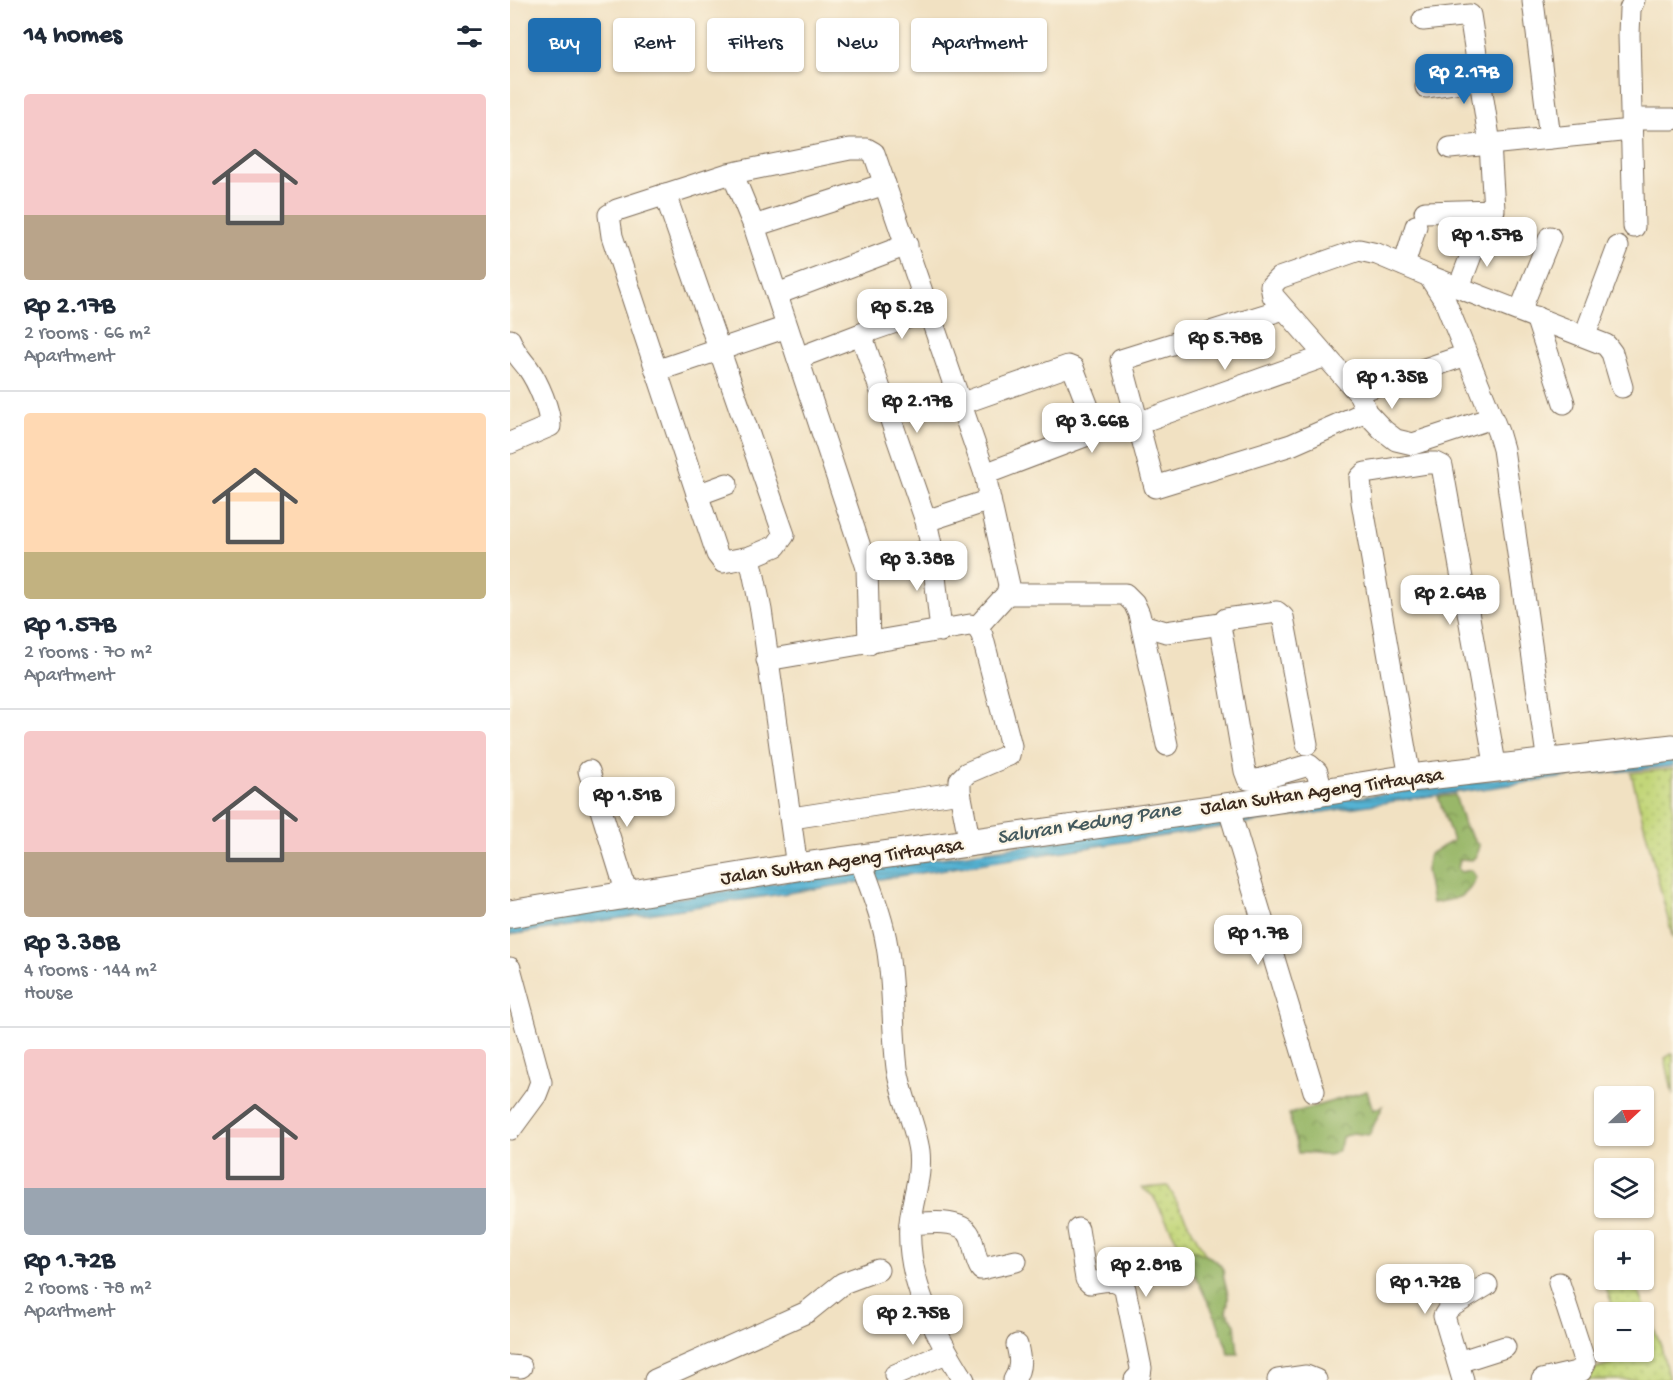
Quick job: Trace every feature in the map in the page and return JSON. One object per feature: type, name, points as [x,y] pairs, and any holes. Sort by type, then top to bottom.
[{"type":"main road","name":"Jalan Sultan Ageng Tirtayasa","points":[[510,914],[628,897],[797,867],[864,870],[970,844],[1232,816],[1322,791],[1410,778],[1673,748]]},
{"type":"street","points":[[1634,0],[1630,9],[1629,35],[1634,227]]},
{"type":"street","points":[[1533,1],[1550,138]]},
{"type":"street","points":[[1404,265],[1420,219],[1494,210],[1490,144],[1470,15],[1423,20]]},
{"type":"street","points":[[1426,87],[1480,79]]},
{"type":"street","points":[[1450,148],[1550,138],[1673,119]]},
{"type":"street","points":[[665,194],[784,535],[783,541],[776,546],[750,557],[723,562],[717,554],[656,371],[609,222],[609,215],[617,210],[665,194],[733,174],[860,148],[874,153],[985,474],[1009,576],[1007,594],[977,627]]},
{"type":"street","points":[[733,174],[754,226],[867,568],[869,644]]},
{"type":"street","points":[[754,226],[885,184]]},
{"type":"street","points":[[1459,287],[1479,234]]},
{"type":"street","points":[[1550,237],[1528,314],[1564,403]]},
{"type":"street","points":[[777,294],[907,245]]},
{"type":"street","points":[[1584,335],[1618,247]]},
{"type":"street","points":[[1492,418],[1413,444],[1396,440],[1273,296],[1272,286],[1280,278],[1359,250],[1377,254],[1606,345],[1612,352],[1622,387]]},
{"type":"street","points":[[1429,276],[1445,301],[1503,449],[1548,763]]},
{"type":"street","points":[[1284,309],[1121,360],[1155,487],[1291,445],[1363,404],[1373,386],[1466,355]]},
{"type":"street","points":[[798,358],[930,310]]},
{"type":"street","points":[[656,371],[787,327]]},
{"type":"street","points":[[861,334],[926,521],[932,549],[941,631]]},
{"type":"street","points":[[510,340],[515,353],[532,376],[550,419],[550,426],[510,443]]},
{"type":"street","points":[[1138,423],[1326,356]]},
{"type":"street","points":[[960,404],[1068,366],[1073,368],[1095,425],[1093,432],[1085,436],[985,474]]},
{"type":"street","points":[[1410,778],[1362,502],[1360,478],[1365,473],[1428,463],[1442,466],[1496,769]]},
{"type":"street","points":[[697,495],[727,484]]},
{"type":"street","points":[[926,521],[990,500]]},
{"type":"street","points":[[867,568],[932,549]]},
{"type":"street","points":[[750,557],[761,610],[792,818],[797,867]]},
{"type":"street","points":[[1007,594],[1125,594],[1134,603],[1142,625],[1167,745]]},
{"type":"street","points":[[1142,625],[1166,632],[1221,624],[1226,620],[1277,612],[1283,617],[1307,744]]},
{"type":"street","points":[[1221,624],[1248,779],[1258,780],[1309,765],[1317,772],[1322,791]]},
{"type":"street","points":[[767,660],[970,625],[977,627],[982,635],[1011,746],[1009,755],[967,773],[960,780],[960,792],[970,844]]},
{"type":"street","points":[[589,771],[628,897]]},
{"type":"street","points":[[792,818],[960,792]]},
{"type":"street","points":[[1232,816],[1314,1091]]},
{"type":"street","points":[[864,870],[887,948],[897,1069],[919,1150],[920,1181],[910,1224],[914,1260],[922,1298],[946,1353],[964,1380]]},
{"type":"street","points":[[510,968],[541,1082],[536,1095],[511,1129]]},
{"type":"street","points":[[910,1224],[937,1222],[965,1228],[971,1235],[981,1269],[1016,1260]]},
{"type":"street","points":[[1078,1229],[1086,1279],[1090,1283],[1116,1280],[1121,1282],[1125,1289],[1141,1368],[1140,1375],[1135,1380]]},
{"type":"street","points":[[661,1379],[807,1312],[843,1283],[878,1270]]},
{"type":"street","points":[[1542,1380],[1581,1371],[1585,1363],[1559,1283]]},
{"type":"street","points":[[1487,1285],[1449,1308],[1444,1316],[1460,1371],[1505,1347]]},
{"type":"street","points":[[1014,1380],[1019,1372],[1020,1361],[1017,1345]]},
{"type":"street","points":[[895,1376],[946,1353]]},
{"type":"street","points":[[1278,1380],[1306,1376],[1316,1380]]},
{"type":"green space","points":[[1673,769],[1673,939],[1631,773]]},
{"type":"green space","points":[[1455,795],[1464,825],[1479,846],[1472,860],[1460,859],[1458,869],[1461,872],[1471,870],[1476,877],[1463,895],[1432,903],[1426,870],[1429,854],[1453,841],[1438,797]]},
{"type":"green space","points":[[1673,1053],[1673,1095],[1665,1058]]},
{"type":"green space","points":[[1367,1091],[1373,1110],[1383,1106],[1369,1135],[1352,1133],[1342,1137],[1340,1146],[1332,1154],[1298,1153],[1289,1114]]},
{"type":"green space","points":[[1168,1186],[1207,1257],[1196,1251],[1181,1248],[1153,1196],[1142,1188]]},
{"type":"green space","points":[[1181,1248],[1211,1257],[1223,1270],[1228,1298],[1226,1311],[1235,1324],[1238,1354],[1229,1354],[1216,1318]]},
{"type":"green space","points":[[1607,1290],[1638,1290],[1643,1302],[1611,1302]]},
{"type":"green space","points":[[1654,1329],[1661,1346],[1669,1380],[1560,1380],[1616,1362],[1654,1362]]},
{"type":"water","points":[[1673,756],[1673,766],[1575,776],[1402,800],[510,935],[510,924],[945,857],[1236,814]]},
{"type":"water label","name":"Saluran Kedung Pane","points":[[1089,825]]}]
